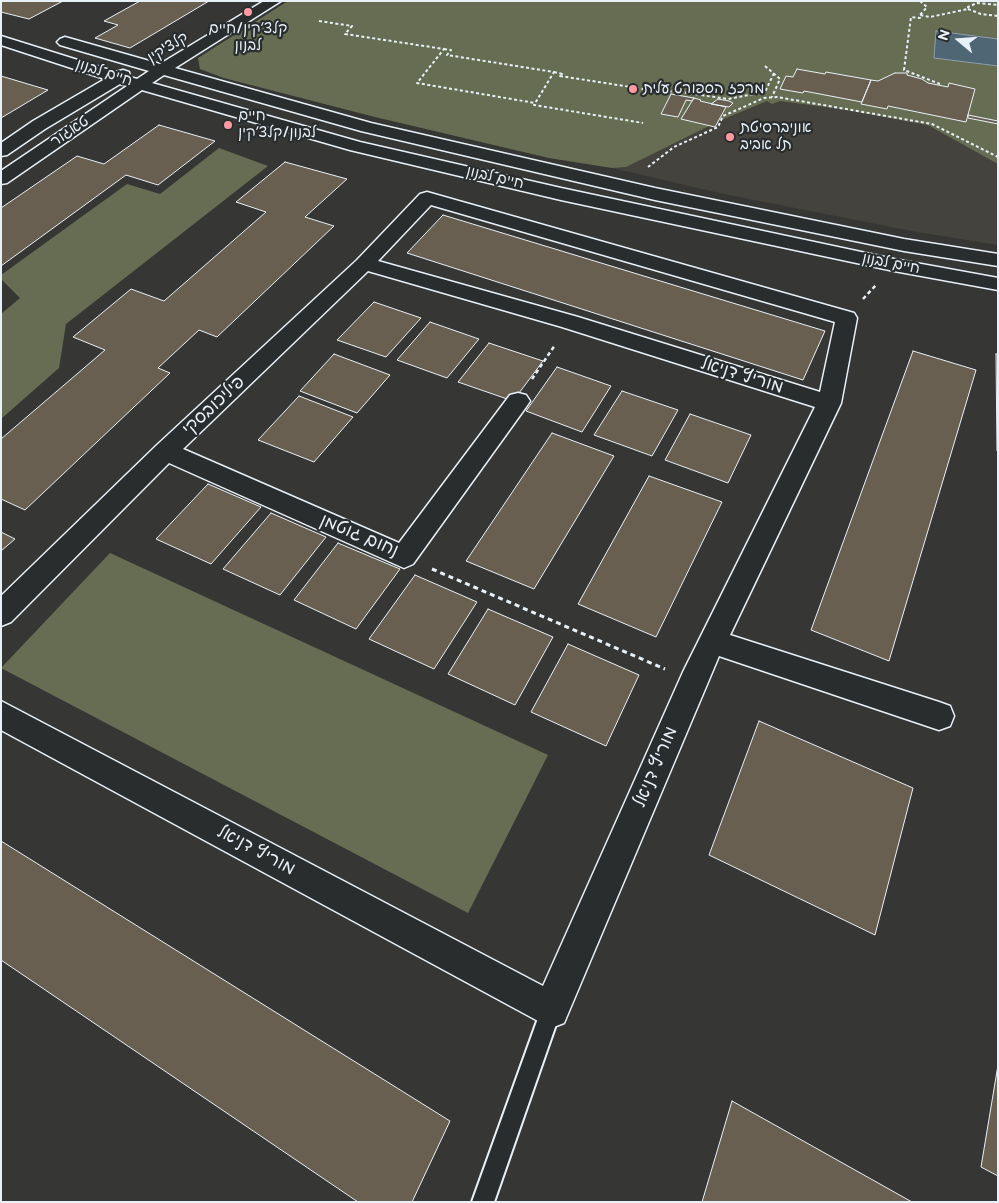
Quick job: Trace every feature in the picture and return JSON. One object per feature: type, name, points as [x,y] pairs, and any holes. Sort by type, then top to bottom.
[{"type":"street","name":"קלצ'קין","points":[[139,85],[159,62],[187,55],[274,1]]},
{"type":"street","name":"חיים לבנון","points":[[48,37],[141,64],[159,62],[229,88],[367,127],[655,194],[904,245],[998,260]]},
{"type":"street","name":"חיים לבנון","points":[[1,40],[139,85],[365,148],[561,194],[894,265],[998,284]]},
{"type":"street","points":[[187,55],[192,67],[200,74],[229,88]]},
{"type":"street","name":"קלצ'קין","points":[[117,78],[141,64]]},
{"type":"street","name":"טאגור","points":[[1,151],[39,125],[117,78]]},
{"type":"street","name":"טאגור","points":[[1,179],[139,85]]},
{"type":"street","name":"פיליכובסקי","points":[[1,614],[166,451],[364,264],[427,198],[846,318]]},
{"type":"street","name":"מוריץ דניאל","points":[[1,714],[551,1010],[693,681],[829,403],[570,322],[364,264]]},
{"type":"street","points":[[829,403],[846,318]]},
{"type":"street","name":"נחום גוטמן","points":[[166,451],[404,557],[518,400]]},
{"type":"street","points":[[713,642],[939,716]]},
{"type":"lane","points":[[483,1202],[551,1010]]},
{"type":"path","points":[[920,1],[928,7],[920,18],[911,17],[904,70],[940,84]]},
{"type":"path","points":[[968,10],[968,7],[977,3],[998,5]]},
{"type":"path","points":[[920,16],[930,17],[968,10],[980,14],[998,16]]},
{"type":"path","points":[[319,21],[352,26],[345,34],[451,50],[448,55],[554,72],[562,74],[560,76],[653,91],[675,91],[728,99],[765,92],[774,73]]},
{"type":"path","points":[[444,49],[417,83],[643,123]]},
{"type":"path","points":[[765,66],[780,79],[772,97]]},
{"type":"path","points":[[535,103],[554,72]]},
{"type":"path","points":[[647,168],[674,148],[718,127],[723,116],[764,98],[772,97],[783,97],[932,124],[998,157]]},
{"type":"path","points":[[846,318],[894,265]]},
{"type":"path","points":[[518,400],[570,322]]},
{"type":"path","points":[[404,557],[693,681]]},
{"type":"shaded area","name":"מרכז הספורט עלית","points":[[288,1],[998,1],[998,245],[917,232],[724,194],[612,168],[549,158],[375,117],[224,78],[200,69],[198,58]]},
{"type":"green space","name":"מרכז הספורט עלית","points":[[288,1],[998,1],[998,164],[928,125],[841,109],[780,101],[772,104],[767,101],[719,121],[715,127],[709,126],[626,167],[612,168],[549,158],[375,117],[224,78],[200,69],[198,58]]},
{"type":"green space","points":[[219,148],[268,166],[66,324],[59,368],[1,419],[1,314],[20,298],[1,279],[1,275],[127,184],[160,194]]},
{"type":"green space","points":[[110,553],[548,755],[468,913],[1,668]]},
{"type":"water","points":[[936,31],[998,39],[998,66],[934,58]]},
{"type":"building","points":[[1,1],[63,1],[29,19],[1,12]]},
{"type":"building","points":[[140,1],[209,1],[130,48],[95,38],[118,25],[104,21]]},
{"type":"building","points":[[797,69],[871,80],[862,102],[804,91],[803,93],[780,89],[786,76],[793,77]]},
{"type":"building","points":[[895,73],[907,73],[907,75],[922,79],[928,83],[948,87],[949,83],[975,89],[966,122],[888,106],[887,109],[861,104],[871,80],[878,81]]},
{"type":"building","points":[[1,76],[48,90],[1,118]]},
{"type":"building","points":[[671,94],[694,98],[692,101],[686,100],[678,117],[661,114]]},
{"type":"building","points":[[694,98],[726,107],[715,127],[681,119]]},
{"type":"building","points":[[718,99],[733,103],[729,107],[711,104]]},
{"type":"building","points":[[968,115],[998,121],[998,124],[968,118]]},
{"type":"building","points":[[159,125],[215,141],[158,185],[126,175],[1,266],[1,208],[77,156],[104,164]]},
{"type":"building","points":[[285,162],[347,179],[305,217],[334,226],[217,337],[199,330],[158,368],[170,373],[25,510],[1,499],[1,439],[105,350],[73,337],[131,289],[164,301],[266,212],[236,202]]},
{"type":"building","points":[[443,215],[825,331],[803,380],[407,253]]},
{"type":"building","points":[[374,302],[421,318],[386,357],[337,340]]},
{"type":"building","points":[[430,322],[479,339],[447,378],[397,360]]},
{"type":"building","points":[[489,343],[543,361],[513,401],[458,382]]},
{"type":"building","points":[[913,351],[976,370],[889,661],[811,630]]},
{"type":"building","points":[[334,354],[390,375],[357,413],[300,391]]},
{"type":"building","points":[[996,354],[998,354],[998,452],[997,451]]},
{"type":"building","points":[[557,367],[611,386],[582,432],[526,411]]},
{"type":"building","points":[[622,391],[678,410],[652,456],[594,435]]},
{"type":"building","points":[[299,396],[353,417],[314,462],[258,440]]},
{"type":"building","points":[[690,414],[751,435],[728,483],[665,460]]},
{"type":"building","points":[[552,433],[614,456],[534,589],[466,561]]},
{"type":"building","points":[[649,476],[722,502],[656,637],[578,604]]},
{"type":"building","points":[[208,484],[261,507],[211,564],[156,539]]},
{"type":"building","points":[[271,513],[326,537],[280,595],[223,569]]},
{"type":"building","points":[[1,532],[15,539],[1,551]]},
{"type":"building","points":[[338,543],[400,569],[356,629],[294,600]]},
{"type":"building","points":[[415,575],[477,602],[434,669],[369,639]]},
{"type":"building","points":[[488,609],[553,637],[515,705],[448,674]]},
{"type":"building","points":[[568,644],[639,675],[606,746],[531,712]]},
{"type":"building","points":[[759,721],[913,788],[875,935],[709,855]]},
{"type":"building","points":[[1,841],[450,1121],[412,1202],[358,1202],[1,960]]},
{"type":"building","points":[[998,1065],[998,1176],[981,1167]]},
{"type":"building","points":[[732,1101],[912,1202],[702,1202]]},
{"type":"place","name":"קלצ׳קין/חיים לבנון","points":[[248,12]]},
{"type":"place","name":"מרכז הספורט עלית","points":[[633,89]]},
{"type":"place","name":"חיים לבנון/קלצ׳קין","points":[[228,125]]},
{"type":"place","name":"אוניברסיטת תל אביב","points":[[730,137]]}]
